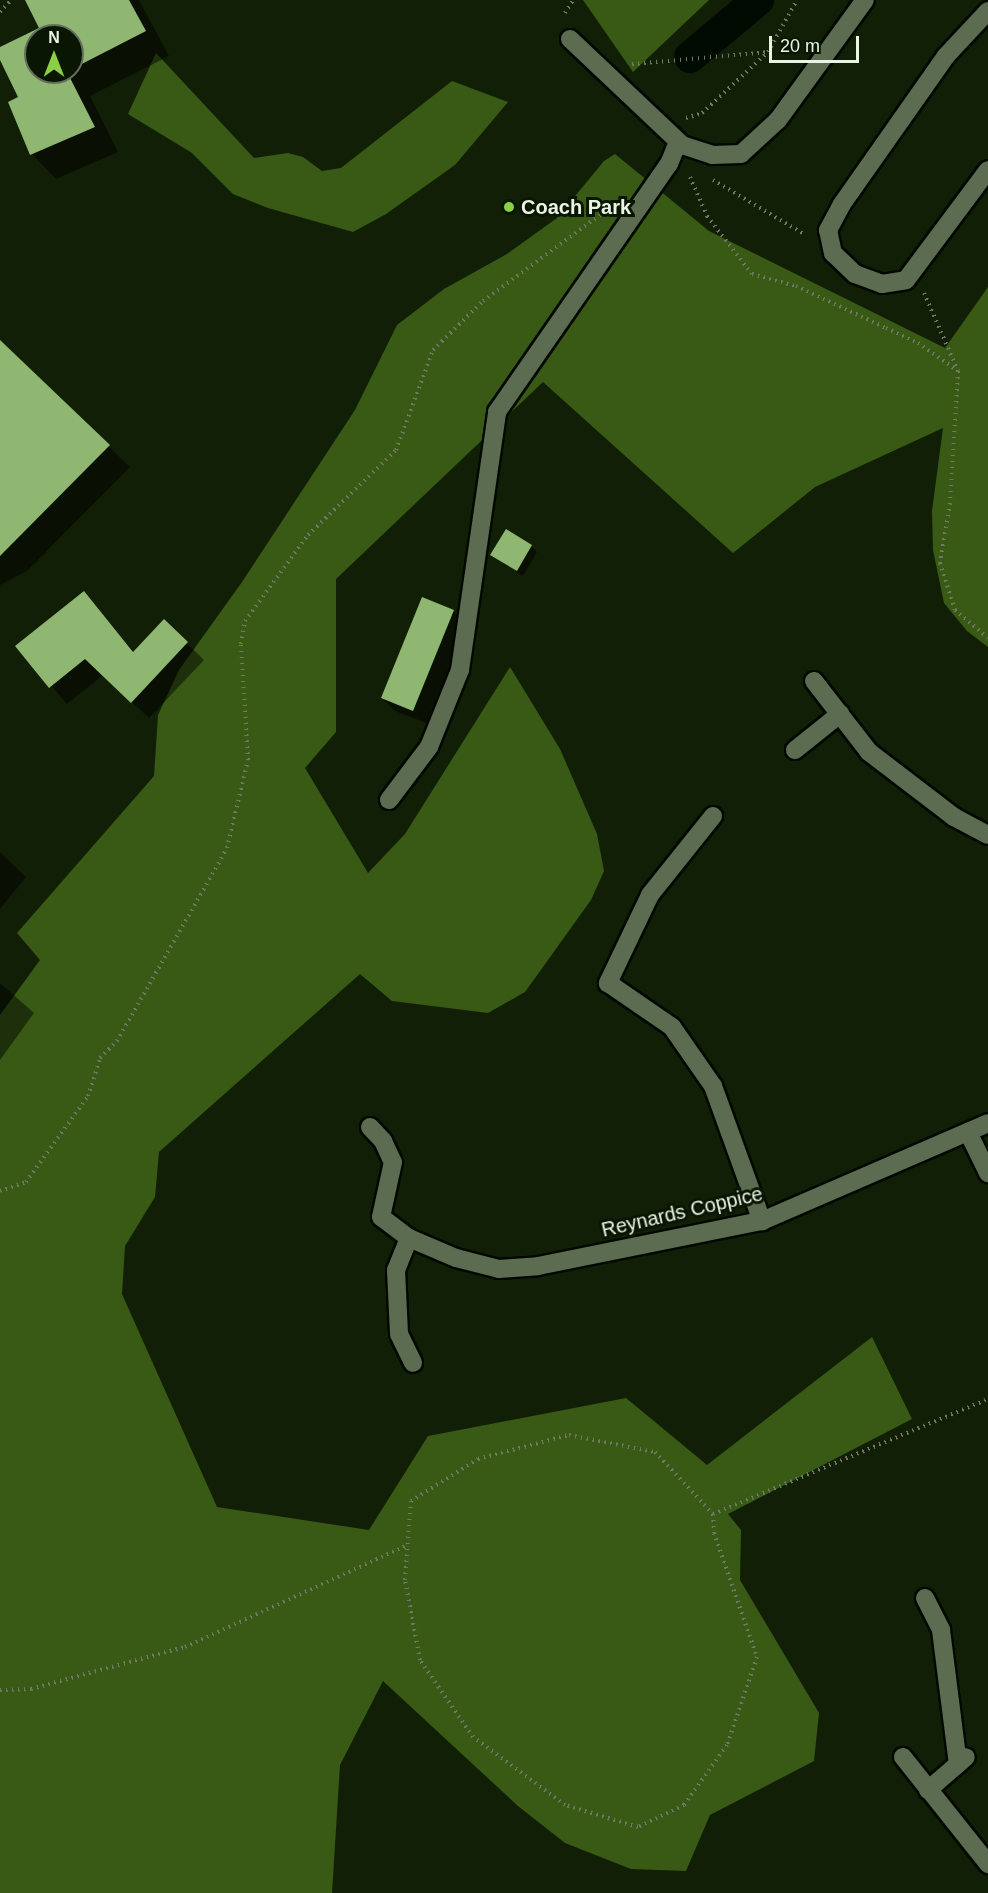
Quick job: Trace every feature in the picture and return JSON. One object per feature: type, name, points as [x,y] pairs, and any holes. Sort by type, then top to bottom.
[{"type":"street","points":[[570,39],[602,66],[678,141],[712,155],[741,154],[778,120],[865,0]]},
{"type":"street","points":[[988,11],[946,57],[842,204],[828,230],[833,253],[855,273],[882,284],[906,280],[988,170]]},
{"type":"street","points":[[388,800],[429,747],[460,670],[497,412],[669,165],[678,141]]},
{"type":"street","points":[[814,681],[869,753],[954,817],[988,836]]},
{"type":"street","points":[[795,750],[840,714]]},
{"type":"street","points":[[712,816],[650,895],[608,983],[672,1027],[712,1086],[762,1221]]},
{"type":"street","name":"Reynards Coppice","points":[[370,1127],[383,1141],[393,1162],[381,1217],[409,1238],[456,1258],[499,1269],[538,1266],[762,1221],[988,1123]]},
{"type":"street","points":[[968,1132],[988,1173]]},
{"type":"street","points":[[409,1238],[396,1270],[399,1334],[413,1363]]},
{"type":"street","points":[[925,1598],[941,1630],[964,1759],[928,1790]]},
{"type":"street","points":[[903,1757],[988,1864]]},
{"type":"path","points":[[0,12],[11,0]]},
{"type":"path","points":[[565,13],[573,0]]},
{"type":"path","points":[[797,0],[768,52],[702,113],[676,121],[678,159],[686,166],[707,216],[752,273],[796,286],[886,327],[918,343],[958,371]]},
{"type":"path","points":[[602,66],[768,52]]},
{"type":"path","points":[[736,192],[800,235]]},
{"type":"path","points":[[0,1191],[26,1182],[88,1096],[100,1058],[117,1041],[227,848],[248,760],[240,645],[244,621],[308,535],[396,450],[433,350],[483,301],[540,262],[611,204]]},
{"type":"path","points":[[912,272],[942,328],[958,371],[951,492],[940,563],[955,610],[988,638]]},
{"type":"path","points":[[713,1514],[988,1399]]},
{"type":"path","points":[[569,1435],[656,1452],[713,1514],[714,1533],[757,1657],[727,1745],[684,1805],[638,1827],[565,1805],[473,1737],[420,1660],[405,1580],[411,1501],[478,1459],[569,1435]]},
{"type":"path","points":[[0,1690],[31,1689],[185,1647],[408,1545]]},
{"type":"green space","points":[[583,0],[709,0],[633,72]]},
{"type":"green space","points":[[156,53],[254,158],[288,153],[303,157],[322,171],[341,168],[452,81],[508,102],[455,165],[386,214],[353,232],[268,208],[233,194],[192,153],[128,114]]},
{"type":"green space","points":[[615,154],[709,231],[945,348],[988,287],[988,647],[967,631],[944,603],[933,550],[932,511],[943,428],[815,487],[733,553],[543,382],[336,579],[336,732],[305,768],[368,873],[405,834],[510,667],[560,749],[597,834],[604,871],[591,900],[525,992],[488,1013],[392,1001],[360,974],[159,1152],[155,1197],[125,1246],[122,1294],[217,1507],[369,1530],[428,1436],[626,1398],[707,1465],[872,1337],[912,1419],[728,1514],[741,1530],[740,1580],[819,1713],[814,1761],[710,1815],[686,1871],[631,1869],[565,1843],[518,1806],[383,1681],[340,1765],[332,1893],[0,1893],[0,1015],[40,960],[17,933],[154,776],[158,715],[179,670],[242,582],[355,410],[397,325],[444,289],[507,254],[557,218],[604,161]]},
{"type":"building","points":[[25,0],[129,0],[146,31],[84,63],[84,24],[37,24]]},
{"type":"building","points":[[24,35],[24,84],[73,84],[95,127],[30,155],[8,102],[18,97],[0,60],[0,47]]},
{"type":"building","points":[[0,340],[110,445],[0,556]]},
{"type":"building","points":[[506,529],[532,545],[517,571],[490,555]]},
{"type":"building","points":[[84,591],[133,652],[164,619],[188,642],[131,703],[85,659],[49,688],[15,646]]},
{"type":"building","points":[[422,597],[454,610],[413,711],[381,698]]},
{"type":"waterway","points":[[690,57],[758,0]]},
{"type":"place","name":"Coach Park","points":[[509,207]]}]
